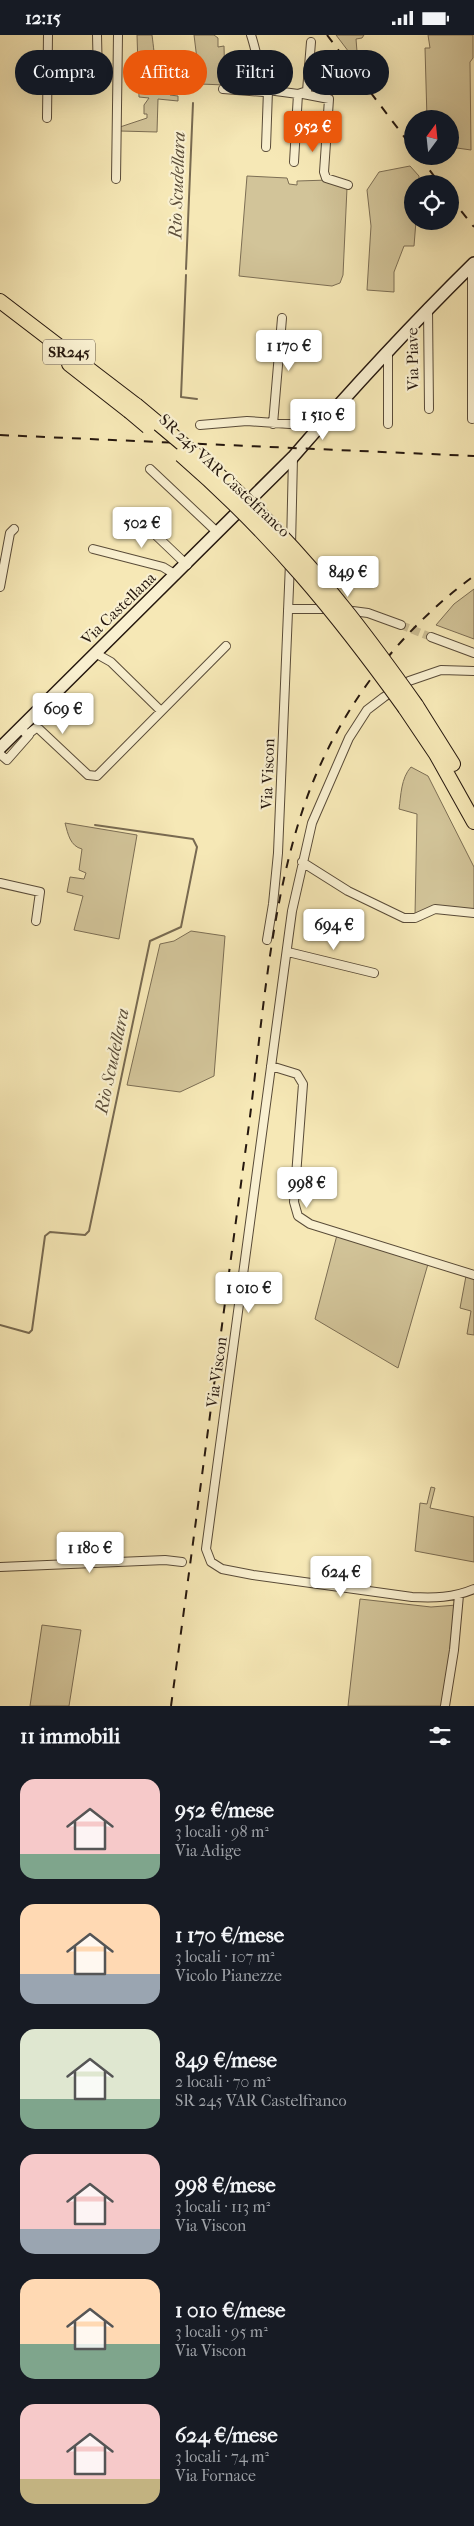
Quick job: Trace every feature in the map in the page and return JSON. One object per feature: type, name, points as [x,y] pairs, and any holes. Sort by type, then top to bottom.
[{"type":"highway","name":"SR 245 VAR Castelfranco","points":[[0,301],[133,408],[287,556],[410,707],[474,802]]},
{"type":"highway","name":"SR 245 VAR Castelfranco","points":[[0,313],[133,408]]},
{"type":"highway","name":"SR 245 VAR Castelfranco","points":[[410,707],[474,822]]},
{"type":"street","points":[[47,118],[48,35]]},
{"type":"street","points":[[97,35],[97,50]]},
{"type":"street","points":[[116,179],[118,35]]},
{"type":"street","points":[[251,35],[256,50]]},
{"type":"street","points":[[301,94],[307,91],[311,41]]},
{"type":"street","points":[[293,93],[329,99],[324,173],[326,178],[348,185]]},
{"type":"street","points":[[294,162],[301,94]]},
{"type":"street","points":[[266,147],[268,95]]},
{"type":"street","name":"Via Piave","points":[[296,453],[318,426],[428,308],[473,264]]},
{"type":"street","name":"Via Piave","points":[[472,419],[473,264]]},
{"type":"street","name":"Via Piave","points":[[428,308],[429,409]]},
{"type":"street","points":[[273,424],[282,318]]},
{"type":"street","name":"Via Piave","points":[[388,351],[388,424]]},
{"type":"street","points":[[200,425],[247,421],[318,426]]},
{"type":"street","name":"Via Castellana","points":[[0,748],[25,731],[94,653],[187,565],[296,453]]},
{"type":"street","name":"Via Viscon","points":[[267,939],[277,871],[296,453]]},
{"type":"street","points":[[150,469],[218,532]]},
{"type":"street","points":[[142,522],[187,565]]},
{"type":"street","points":[[0,587],[10,533],[14,529]]},
{"type":"street","points":[[93,549],[164,567],[176,575]]},
{"type":"street","points":[[288,609],[352,610],[368,613],[401,625]]},
{"type":"street","points":[[431,637],[474,653]]},
{"type":"street","points":[[0,754],[7,759],[25,731],[36,728],[88,775],[94,777],[226,646]]},
{"type":"street","points":[[94,653],[111,662],[161,711]]},
{"type":"street","name":"Via Viscon","points":[[459,1595],[436,1598],[371,1592],[222,1569],[211,1562],[206,1549],[288,952],[292,911],[312,823],[349,737],[367,710],[409,681],[441,670],[474,671]]},
{"type":"street","points":[[302,862],[348,891],[404,918],[416,918],[433,909],[474,913]]},
{"type":"street","points":[[0,883],[40,892],[36,921]]},
{"type":"street","points":[[288,952],[374,973]]},
{"type":"street","points":[[271,1067],[297,1074],[301,1078],[294,1202],[298,1216],[310,1224],[474,1275]]},
{"type":"street","points":[[0,1567],[145,1561],[182,1562]]},
{"type":"street","points":[[446,1706],[459,1595],[474,1589]]},
{"type":"shaded area","points":[[137,35],[152,35],[154,50],[137,50]]},
{"type":"shaded area","points":[[194,35],[214,35],[218,38],[218,47],[224,46],[224,50],[217,50],[217,85],[207,84],[207,50],[196,50]]},
{"type":"shaded area","points":[[336,35],[364,35],[362,38],[356,39],[357,50],[347,50]]},
{"type":"shaded area","points":[[428,35],[473,35],[473,58],[470,62],[471,150],[459,148],[459,110],[427,110],[425,48],[430,48]]},
{"type":"shaded area","points":[[139,95],[178,96],[178,101],[158,99],[157,132],[120,131],[120,127],[147,118],[147,114],[144,114],[144,105],[149,98],[139,97]]},
{"type":"shaded area","points":[[410,166],[418,175],[404,175],[404,230],[415,230],[414,246],[404,246],[394,272],[394,292],[367,290],[371,226],[367,190],[379,172]]},
{"type":"shaded area","points":[[247,176],[287,178],[289,184],[297,185],[297,181],[329,180],[347,188],[343,275],[340,283],[332,286],[239,276]]},
{"type":"shaded area","points":[[474,589],[474,639],[436,625],[454,604]]},
{"type":"shaded area","points":[[411,767],[428,776],[474,867],[474,911],[437,908],[422,911],[415,915],[417,814],[399,809],[403,781]]},
{"type":"shaded area","points":[[65,823],[137,835],[119,939],[74,930],[83,896],[67,892],[70,877],[84,879],[86,873],[79,870],[82,849],[72,842]]},
{"type":"shaded area","points":[[191,931],[225,936],[214,1076],[180,1092],[127,1085],[160,944],[174,941]]},
{"type":"shaded area","points":[[337,1235],[428,1264],[398,1368],[315,1319]]},
{"type":"shaded area","points":[[466,1276],[474,1279],[474,1335],[467,1334],[471,1311],[460,1308]]},
{"type":"shaded area","points":[[431,1487],[435,1488],[430,1508],[474,1517],[474,1562],[415,1551],[420,1503],[427,1504]]},
{"type":"shaded area","points":[[360,1599],[431,1607],[457,1605],[442,1706],[348,1706]]},
{"type":"shaded area","points":[[42,1625],[81,1630],[69,1706],[30,1706]]},
{"type":"waterway","name":"Rio Scudellara","points":[[186,269],[193,103]]},
{"type":"waterway","name":"Rio Scudellara","points":[[186,275],[181,397],[197,399]]},
{"type":"waterway","name":"Rio Scudellara","points":[[0,1325],[29,1333],[32,1330],[45,1236],[50,1232],[85,1235],[89,1231],[150,941],[181,927],[197,847],[193,839],[95,825]]},
{"type":"tunnel","points":[[401,625],[431,637]]},
{"type":"railway","points":[[327,35],[404,136]]},
{"type":"railway","points":[[426,165],[433,175]]},
{"type":"railway","points":[[459,208],[474,227]]},
{"type":"railway","points":[[0,435],[474,456]]},
{"type":"railway","points":[[171,1706],[248,1132],[264,998],[278,906],[288,861],[300,818],[315,777],[344,719],[381,666],[402,641],[448,596],[474,576]]}]
